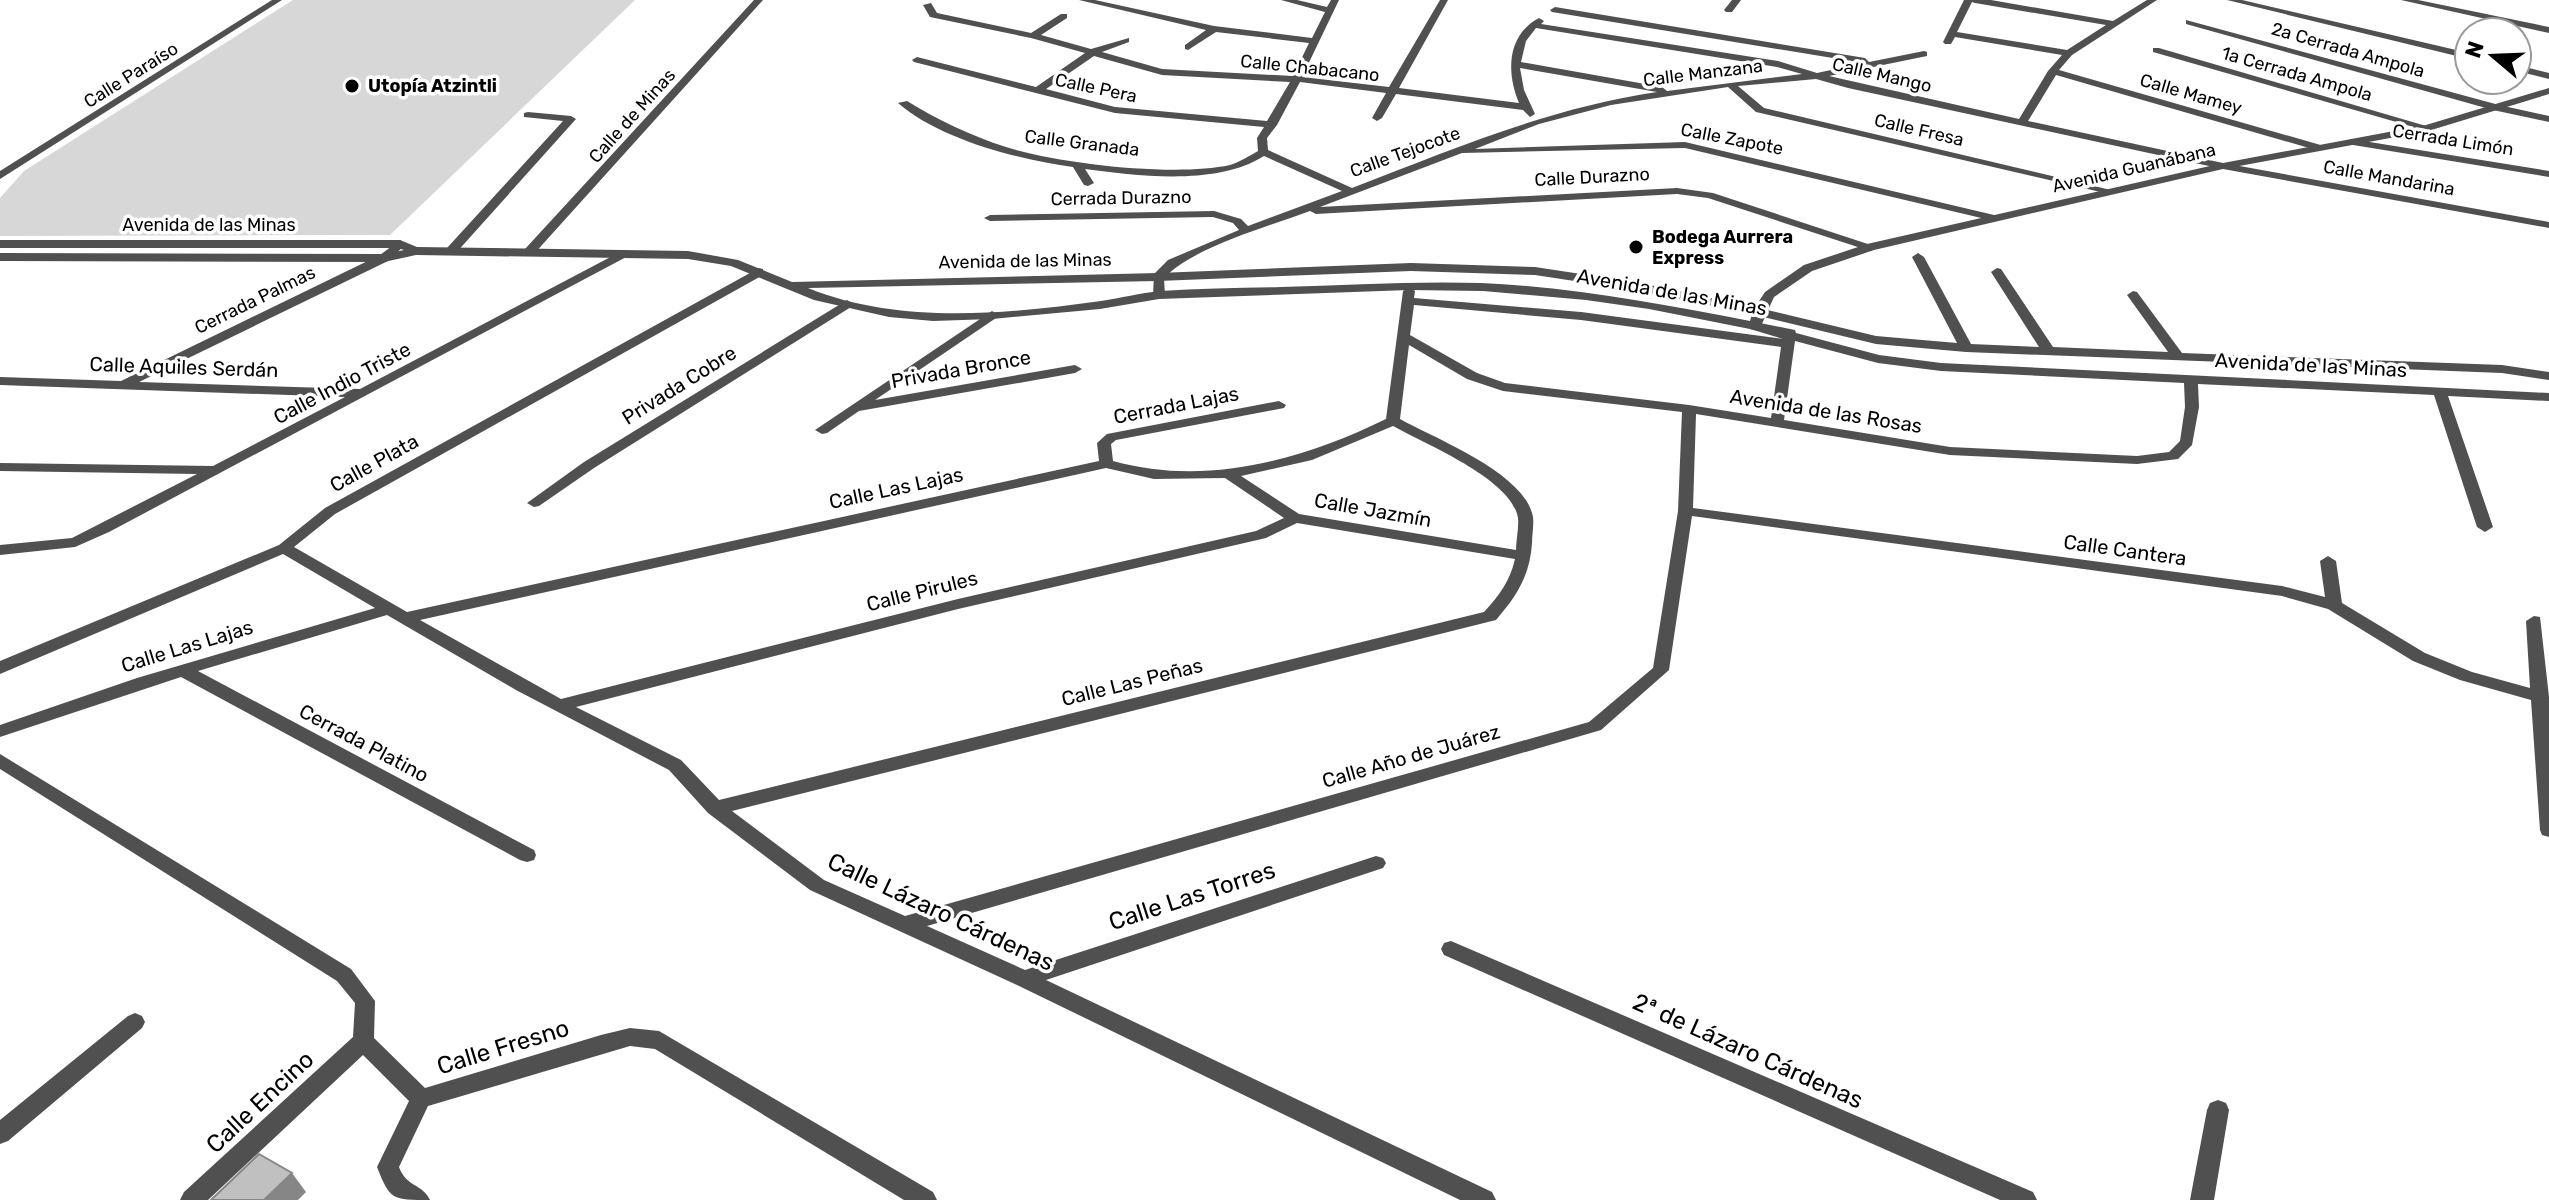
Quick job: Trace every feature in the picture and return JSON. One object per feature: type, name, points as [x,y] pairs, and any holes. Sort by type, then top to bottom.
[{"type":"street","name":"Calle Paraíso","points":[[0,176],[278,0]]},
{"type":"street","name":"Calle de Minas","points":[[529,252],[759,0]]},
{"type":"street","points":[[1083,0],[1214,29],[1312,41]]},
{"type":"street","points":[[1285,0],[1328,10]]},
{"type":"street","points":[[1335,0],[1312,41],[1297,79],[1262,138],[1263,152],[1350,191]]},
{"type":"street","points":[[1377,118],[1444,0]]},
{"type":"street","points":[[1535,122],[1516,84],[1514,64],[1522,40],[1532,25],[1555,10],[1583,0]]},
{"type":"street","points":[[1729,10],[1737,0]]},
{"type":"street","points":[[1968,0],[1950,38],[2069,53]]},
{"type":"street","points":[[1975,0],[2114,24]]},
{"type":"street","points":[[2023,121],[2053,71],[2069,53],[2153,0]]},
{"type":"street","points":[[2231,0],[2453,52]]},
{"type":"street","points":[[2405,0],[2549,30]]},
{"type":"street","name":"Calle Chabacano","points":[[928,5],[933,15],[1033,36],[1093,52],[1109,60],[1162,72],[1297,79],[1525,107]]},
{"type":"street","name":"Calle Manzana","points":[[1555,10],[1877,63]]},
{"type":"street","points":[[1033,36],[1064,16]]},
{"type":"street","name":"2a Cerrada Ampola","points":[[2189,22],[2497,108],[2549,119]]},
{"type":"street","name":"Calle Mango","points":[[1532,25],[1778,64],[1815,76],[2223,166]]},
{"type":"street","points":[[1188,47],[1214,29]]},
{"type":"street","points":[[1037,91],[1093,52],[1126,40]]},
{"type":"street","name":"1a Cerrada Ampola","points":[[2156,50],[2428,128]]},
{"type":"street","name":"Calle Manzana","points":[[1535,122],[1611,102],[1730,84],[1815,76],[1924,54]]},
{"type":"street","name":"Calle Pera","points":[[917,60],[1128,112],[1272,125]]},
{"type":"street","points":[[1514,64],[1673,92]]},
{"type":"street","name":"Calle Mamey","points":[[2053,71],[2320,148]]},
{"type":"street","name":"Calle Fresa","points":[[1730,84],[1760,110],[2109,191]]},
{"type":"street","name":"Avenida Guanábana","points":[[1757,319],[1769,295],[1808,268],[1871,247],[2223,166],[2428,128],[2549,91]]},
{"type":"street","name":"Calle Granada","points":[[903,103],[965,137],[1017,154],[1076,163],[1134,169],[1230,168],[1248,162],[1263,152]]},
{"type":"street","points":[[451,251],[571,119],[528,115]]},
{"type":"street","name":"Calle Tejocote","points":[[1158,277],[1172,263],[1246,231],[1306,211],[1350,191],[1535,122]]},
{"type":"street","name":"Cerrada Limón","points":[[2351,142],[2549,174]]},
{"type":"street","name":"Calle Zapote","points":[[1456,153],[1685,145],[1994,218]]},
{"type":"street","points":[[1076,163],[1088,183]]},
{"type":"street","name":"Calle Mandarina","points":[[2223,166],[2549,225]]},
{"type":"street","name":"Calle Durazno","points":[[1306,211],[1677,191],[1709,195],[1871,247]]},
{"type":"street","name":"Cerrada Durazno","points":[[990,218],[1214,214],[1237,221],[1246,231]]},
{"type":"street","name":"Avenida de las Minas","points":[[0,244],[400,244],[416,251]]},
{"type":"street","name":"Cerrada Palmas","points":[[122,384],[384,258],[400,244]]},
{"type":"street","name":"Avenida de las Minas","points":[[0,257],[384,258],[416,251],[688,255],[734,263],[847,304],[889,313],[933,317],[1100,305],[1159,295],[1409,286],[1483,287],[1586,296],[1757,319],[1876,340],[1966,348],[2502,369],[2549,376]]},
{"type":"street","name":"Calle Indio Triste","points":[[0,550],[75,542],[220,470],[624,255]]},
{"type":"street","points":[[1918,257],[1966,348]]},
{"type":"street","name":"Avenida de las Minas","points":[[790,285],[1158,277],[1411,267],[1535,271],[1640,287],[1757,319],[1789,339],[1878,359],[1941,367],[2549,397]]},
{"type":"street","name":"Calle Plata","points":[[0,668],[284,548],[330,511],[759,272]]},
{"type":"street","points":[[1997,272],[2049,352]]},
{"type":"street","points":[[1158,277],[1159,295]]},
{"type":"street","points":[[1393,421],[1410,301],[1409,286]]},
{"type":"street","points":[[2133,295],[2179,358]]},
{"type":"street","points":[[1410,301],[1789,339],[1777,423]]},
{"type":"street","name":"Privada Cobre","points":[[534,503],[589,465],[847,304]]},
{"type":"street","name":"Privada Bronce","points":[[822,430],[992,315]]},
{"type":"street","name":"Avenida de las Rosas","points":[[1403,336],[1472,376],[1503,387],[1689,409],[1950,451],[2137,460],[2173,456],[2187,442],[2192,407],[2191,379]]},
{"type":"street","name":"Privada Bronce","points":[[854,408],[1075,369]]},
{"type":"street","name":"Calle Aquiles Serdán","points":[[0,381],[366,393]]},
{"type":"street","points":[[2440,392],[2485,527]]},
{"type":"street","name":"Cerrada Lajas","points":[[1106,464],[1104,443],[1112,437],[1279,405]]},
{"type":"street","name":"Calle Año de Juárez","points":[[903,925],[1595,726],[1661,670],[1685,511],[1689,409]]},
{"type":"street","name":"Calle Las Lajas","points":[[0,731],[182,670],[397,614],[1106,464],[1151,475],[1227,473],[1318,454],[1356,441],[1393,421]]},
{"type":"street","name":"Calle Las Peñas","points":[[715,808],[1490,616],[1515,588],[1523,556],[1525,515],[1515,496],[1500,481],[1393,421]]},
{"type":"street","points":[[0,467],[220,470]]},
{"type":"street","name":"Calle Jazmín","points":[[1227,473],[1295,518],[1523,556]]},
{"type":"street","name":"Calle Cantera","points":[[1685,511],[2282,591],[2334,605],[2419,657],[2466,676],[2540,697]]},
{"type":"street","name":"Calle Pirules","points":[[559,705],[958,604],[1261,535],[1295,518]]},
{"type":"street","name":"Calle Lázaro Cárdenas","points":[[284,548],[559,705],[675,765],[715,808],[817,885],[1024,979],[1484,1200]]},
{"type":"street","points":[[2328,561],[2334,605]]},
{"type":"street","points":[[2534,621],[2549,830]]},
{"type":"street","name":"Cerrada Platino","points":[[182,670],[527,855]]},
{"type":"street","points":[[0,760],[344,975],[365,1001],[363,1041]]},
{"type":"street","name":"Calle Las Torres","points":[[1024,979],[1376,863]]},
{"type":"street","name":"2ª de Lázaro Cárdenas","points":[[1451,949],[2025,1200]]},
{"type":"street","points":[[0,1134],[135,1022]]},
{"type":"street","name":"Calle Fresno","points":[[363,1041],[421,1099],[601,1044],[630,1037],[659,1040],[925,1200]]},
{"type":"street","name":"Calle Encino","points":[[192,1200],[363,1041]]},
{"type":"street","points":[[418,1200],[395,1186],[388,1167],[421,1099]]},
{"type":"street","points":[[2202,1200],[2218,1110]]},
{"type":"shaded area","name":"Utopía Atzintli","points":[[293,0],[635,0],[390,235],[0,236],[0,198],[24,171]]},
{"type":"building","points":[[259,1154],[292,1173],[264,1200],[211,1200]]},
{"type":"place","name":"Utopía Atzintli","points":[[352,86]]},
{"type":"place","name":"Bodega Aurrera Express","points":[[1636,247]]}]
